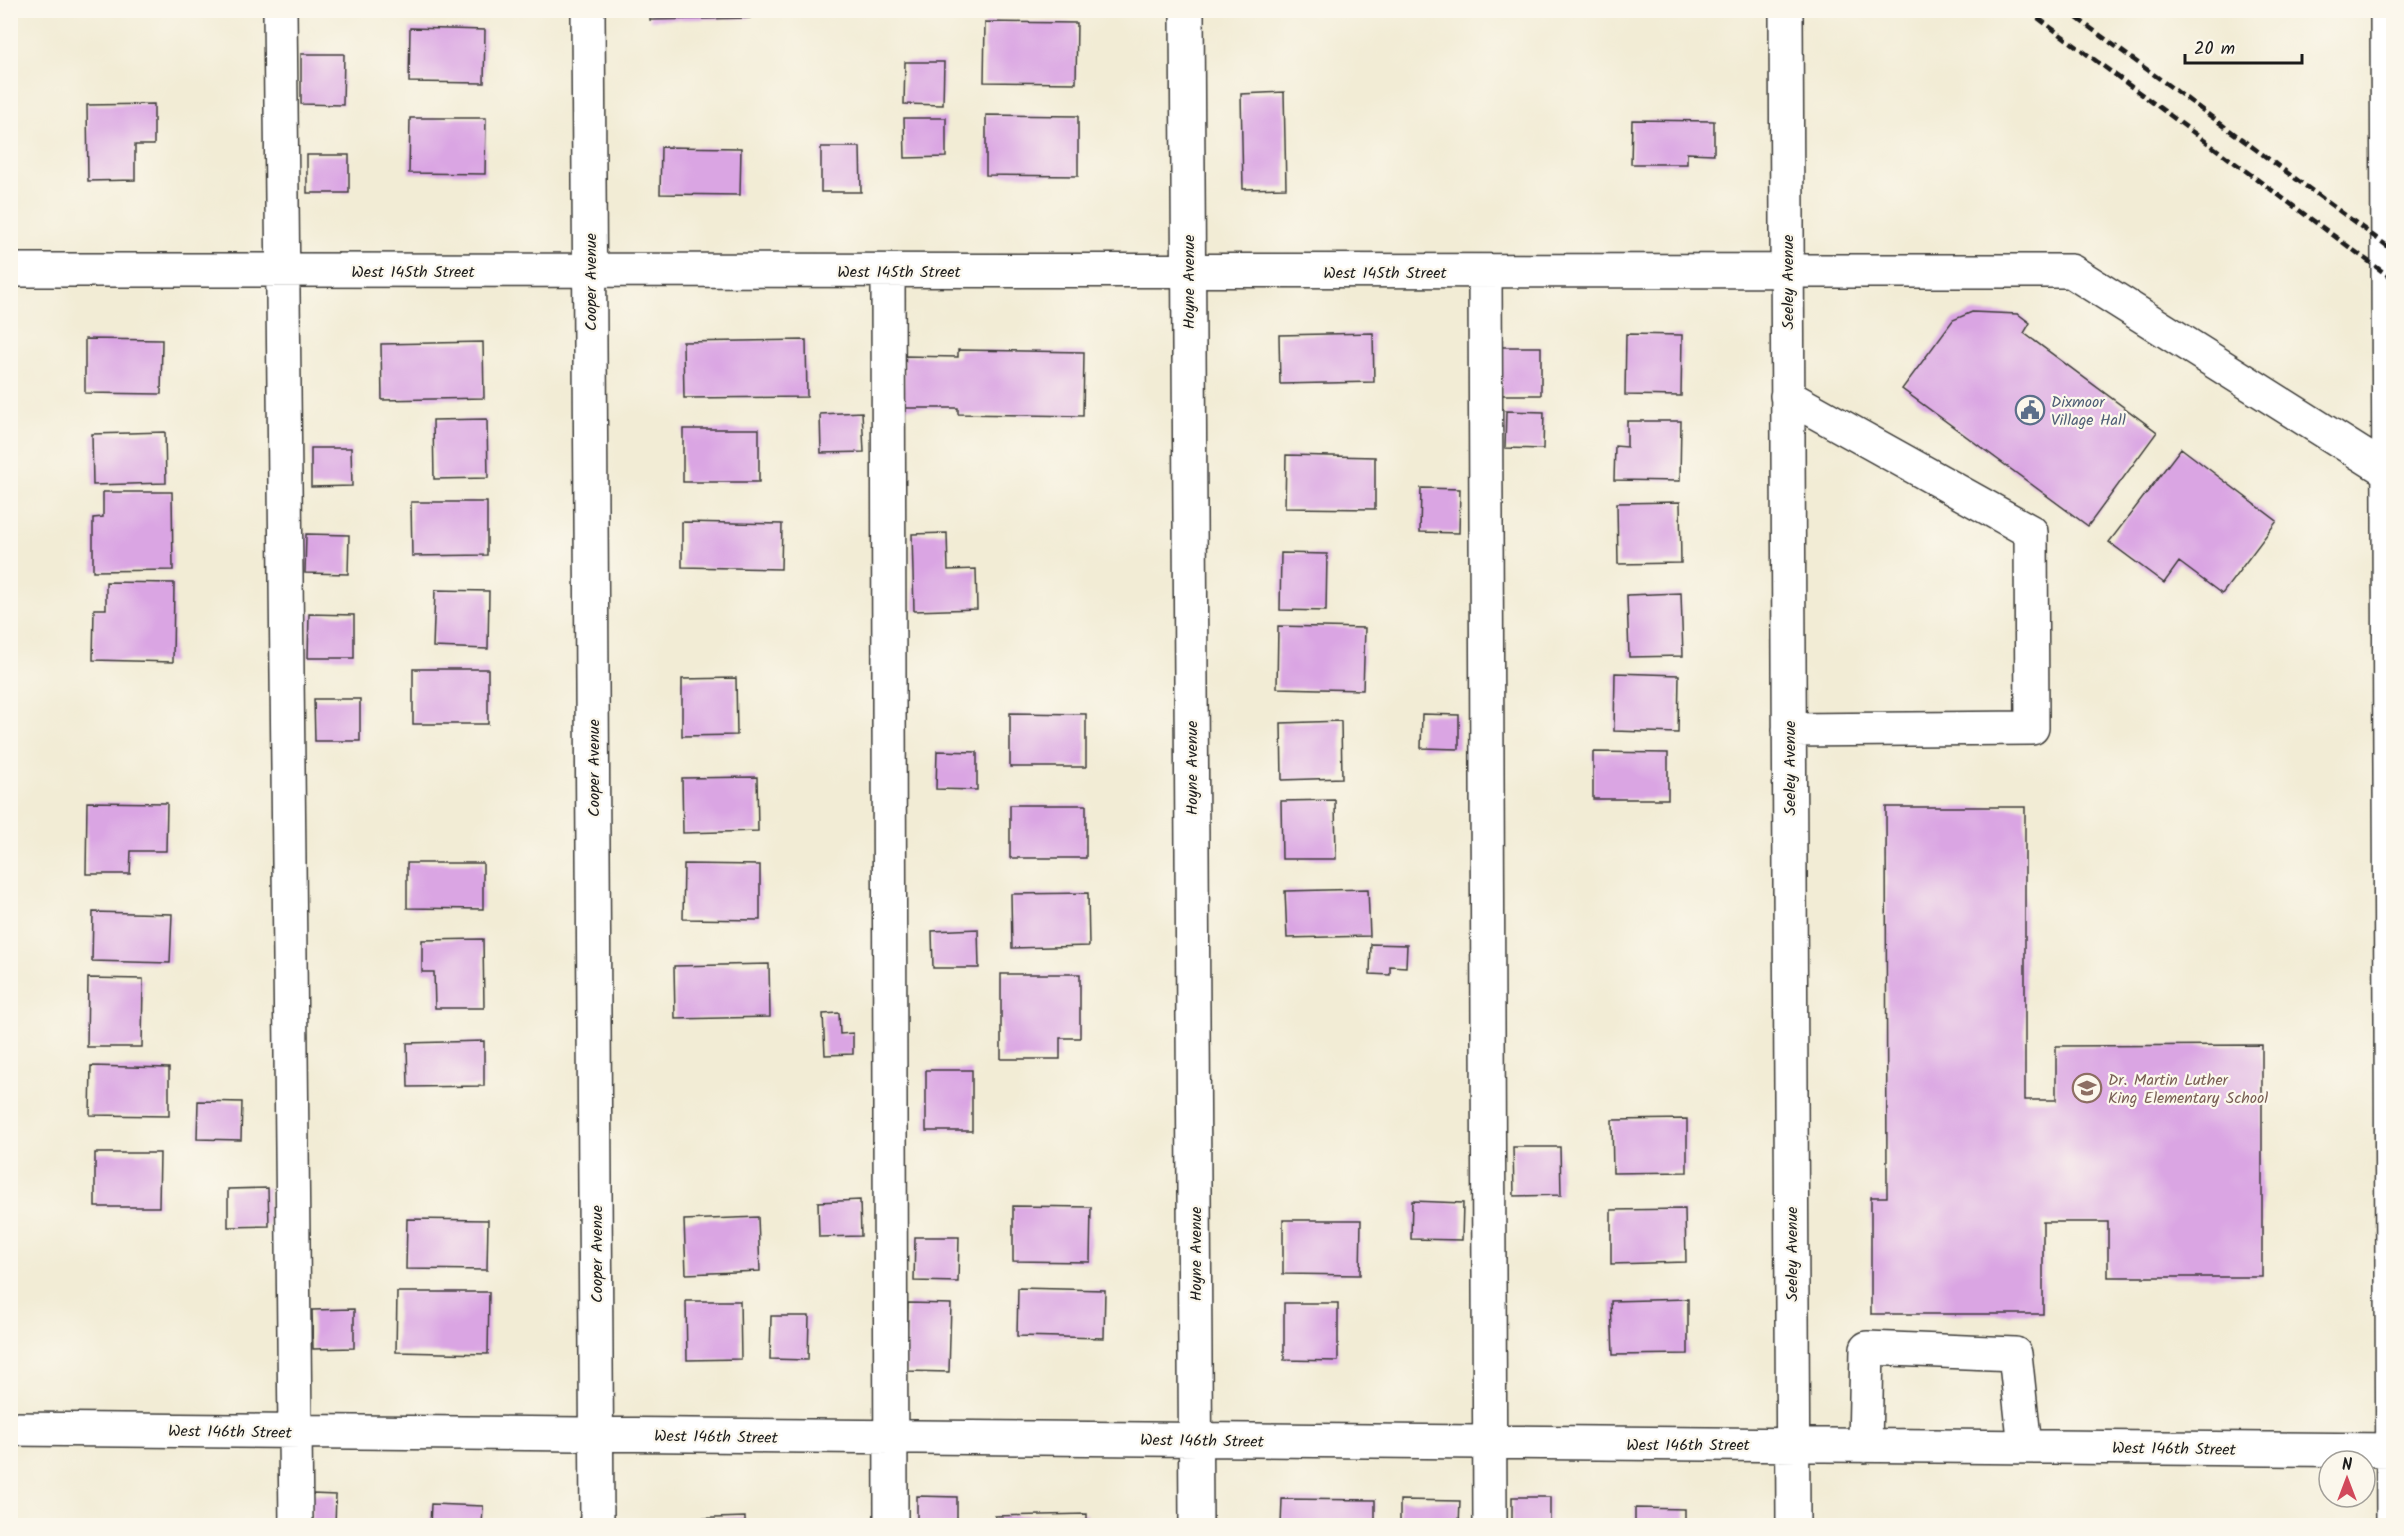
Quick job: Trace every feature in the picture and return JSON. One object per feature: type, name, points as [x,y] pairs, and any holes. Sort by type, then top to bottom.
[{"type":"street","points":[[280,10],[296,1526]]},
{"type":"street","name":"Cooper Avenue","points":[[588,10],[597,1526]]},
{"type":"street","name":"Hoyne Avenue","points":[[1187,10],[1196,1526]]},
{"type":"street","name":"Seeley Avenue","points":[[1786,10],[1793,1526]]},
{"type":"street","points":[[2387,10],[2391,473],[2393,1526]]},
{"type":"street","name":"West 145th Street","points":[[10,270],[2071,271],[2391,473]]},
{"type":"street","points":[[888,271],[891,1526]]},
{"type":"street","points":[[1485,272],[1490,1526]]},
{"type":"street","points":[[1787,396],[2031,532],[2032,728],[1789,730]]},
{"type":"street","points":[[1865,1446],[1867,1348],[2015,1354],[2025,1447]]},
{"type":"street","name":"West 146th Street","points":[[10,1430],[2393,1450]]},
{"type":"building","points":[[650,10],[750,10],[750,18],[650,20]]},
{"type":"building","points":[[904,10],[945,10],[945,15],[904,15]]},
{"type":"building","points":[[985,22],[1077,23],[1076,83],[984,82]]},
{"type":"building","points":[[410,28],[485,30],[484,83],[409,82]]},
{"type":"building","points":[[301,54],[344,54],[343,105],[301,104]]},
{"type":"building","points":[[905,62],[944,62],[943,105],[904,104]]},
{"type":"building","points":[[1284,92],[1286,188],[1243,189],[1241,94]]},
{"type":"building","points":[[154,104],[154,145],[135,145],[135,180],[88,181],[87,105]]},
{"type":"building","points":[[986,115],[1078,116],[1078,176],[986,175]]},
{"type":"building","points":[[410,118],[486,118],[485,174],[409,173]]},
{"type":"building","points":[[904,118],[946,118],[946,157],[905,158]]},
{"type":"building","points":[[1632,120],[1714,121],[1714,154],[1687,153],[1687,164],[1631,164]]},
{"type":"building","points":[[661,147],[741,148],[740,195],[660,194]]},
{"type":"building","points":[[821,147],[860,147],[861,192],[821,192]]},
{"type":"building","points":[[307,155],[349,155],[349,193],[307,193]]},
{"type":"building","name":"Dixmoor Village Hall","points":[[1972,312],[2018,314],[2030,323],[2024,333],[2157,432],[2088,526],[1902,389],[1953,320]]},
{"type":"building","points":[[1373,333],[1374,382],[1280,384],[1279,335]]},
{"type":"building","points":[[1626,334],[1682,335],[1681,396],[1625,395]]},
{"type":"building","points":[[85,339],[162,340],[161,394],[85,393]]},
{"type":"building","points":[[806,340],[807,397],[684,398],[683,342]]},
{"type":"building","points":[[483,342],[484,398],[382,400],[381,344]]},
{"type":"building","points":[[1501,347],[1541,347],[1541,395],[1501,395]]},
{"type":"building","points":[[958,350],[1084,352],[1083,416],[958,414],[958,408],[903,408],[904,356],[958,357]]},
{"type":"building","points":[[1506,411],[1544,412],[1543,449],[1505,448]]},
{"type":"building","points":[[862,412],[864,452],[821,453],[820,414]]},
{"type":"building","points":[[487,419],[488,478],[434,479],[433,420]]},
{"type":"building","points":[[1627,421],[1681,421],[1680,481],[1614,480],[1615,446],[1627,447]]},
{"type":"building","points":[[683,429],[759,429],[759,482],[683,482]]},
{"type":"building","points":[[165,432],[166,483],[93,485],[92,434]]},
{"type":"building","points":[[311,448],[351,448],[352,486],[311,487]]},
{"type":"building","points":[[2181,448],[2277,521],[2222,594],[2179,562],[2164,583],[2109,542]]},
{"type":"building","points":[[1286,455],[1375,457],[1375,509],[1285,508]]},
{"type":"building","points":[[1421,488],[1460,489],[1459,533],[1420,532]]},
{"type":"building","points":[[103,492],[172,492],[173,570],[93,571],[93,518],[103,517]]},
{"type":"building","points":[[411,502],[487,502],[487,555],[412,556]]},
{"type":"building","points":[[1680,502],[1681,563],[1618,564],[1617,503]]},
{"type":"building","points":[[682,522],[782,524],[781,569],[682,567]]},
{"type":"building","points":[[947,533],[948,570],[976,569],[977,609],[914,611],[912,534]]},
{"type":"building","points":[[306,534],[349,535],[348,574],[305,573]]},
{"type":"building","points":[[1281,553],[1327,554],[1326,611],[1280,610]]},
{"type":"building","points":[[106,582],[174,583],[173,662],[93,660],[94,609],[106,609]]},
{"type":"building","points":[[435,590],[489,591],[488,649],[433,647]]},
{"type":"building","points":[[1681,593],[1683,656],[1629,657],[1627,595]]},
{"type":"building","points":[[309,614],[354,615],[354,658],[308,658]]},
{"type":"building","points":[[1278,626],[1365,628],[1363,690],[1277,688]]},
{"type":"building","points":[[413,669],[488,669],[488,724],[413,724]]},
{"type":"building","points":[[1615,673],[1679,675],[1678,733],[1614,731]]},
{"type":"building","points":[[736,678],[737,735],[682,736],[682,679]]},
{"type":"building","points":[[314,699],[360,699],[360,741],[315,741]]},
{"type":"building","points":[[1010,713],[1086,714],[1086,767],[1010,767]]},
{"type":"building","points":[[1422,714],[1459,715],[1459,749],[1421,748]]},
{"type":"building","points":[[1341,721],[1342,778],[1282,780],[1281,723]]},
{"type":"building","points":[[937,751],[977,752],[977,790],[936,789]]},
{"type":"building","points":[[1593,752],[1668,753],[1668,799],[1593,799]]},
{"type":"building","points":[[757,777],[758,831],[683,833],[682,778]]},
{"type":"building","points":[[1335,800],[1336,859],[1282,859],[1281,801]]},
{"type":"building","points":[[87,802],[167,803],[166,851],[131,851],[130,874],[86,874]]},
{"type":"building","points":[[1010,805],[1086,805],[1086,858],[1010,858]]},
{"type":"building","points":[[1886,807],[2025,807],[2025,1100],[2056,1100],[2056,1046],[2262,1045],[2262,1277],[2108,1277],[2108,1222],[2043,1222],[2043,1314],[1871,1314],[1871,1197],[1887,1197]]},
{"type":"building","points":[[407,863],[483,863],[483,909],[407,908]]},
{"type":"building","points":[[684,864],[760,865],[760,920],[683,919]]},
{"type":"building","points":[[1368,889],[1370,936],[1287,938],[1285,891]]},
{"type":"building","points":[[1088,893],[1089,946],[1012,948],[1011,894]]},
{"type":"building","points":[[93,912],[172,914],[170,963],[92,961]]},
{"type":"building","points":[[978,929],[979,968],[933,968],[932,931]]},
{"type":"building","points":[[483,939],[484,1008],[435,1008],[434,972],[422,972],[422,940]]},
{"type":"building","points":[[1371,944],[1407,945],[1406,967],[1390,966],[1390,975],[1370,974]]},
{"type":"building","points":[[769,964],[770,1017],[675,1019],[674,966]]},
{"type":"building","points":[[1001,974],[1080,974],[1080,1038],[1060,1038],[1060,1059],[1001,1059]]},
{"type":"building","points":[[88,978],[143,979],[142,1047],[87,1047]]},
{"type":"building","points":[[839,1013],[840,1034],[853,1033],[853,1054],[825,1055],[823,1014]]},
{"type":"building","points":[[484,1041],[484,1086],[408,1087],[407,1043]]},
{"type":"building","points":[[91,1066],[169,1068],[169,1116],[90,1115]]},
{"type":"building","points":[[926,1070],[972,1070],[972,1131],[926,1131]]},
{"type":"building","points":[[198,1101],[242,1102],[241,1140],[197,1139]]},
{"type":"building","points":[[1687,1119],[1687,1172],[1613,1173],[1612,1120]]},
{"type":"building","points":[[1513,1147],[1560,1147],[1561,1195],[1514,1196]]},
{"type":"building","points":[[95,1153],[160,1153],[159,1207],[95,1207]]},
{"type":"building","points":[[268,1188],[269,1226],[228,1227],[228,1189]]},
{"type":"building","points":[[860,1200],[861,1236],[819,1237],[818,1202]]},
{"type":"building","points":[[1412,1201],[1463,1203],[1462,1240],[1411,1239]]},
{"type":"building","points":[[1013,1206],[1091,1207],[1090,1262],[1013,1261]]},
{"type":"building","points":[[1685,1209],[1686,1262],[1611,1264],[1611,1210]]},
{"type":"building","points":[[758,1217],[760,1271],[686,1274],[684,1220]]},
{"type":"building","points":[[407,1219],[488,1220],[487,1270],[406,1269]]},
{"type":"building","points":[[1283,1220],[1361,1220],[1360,1275],[1283,1274]]},
{"type":"building","points":[[915,1237],[959,1237],[958,1282],[914,1281]]},
{"type":"building","points":[[1018,1288],[1105,1290],[1104,1338],[1017,1336]]},
{"type":"building","points":[[397,1292],[489,1292],[488,1354],[396,1352]]},
{"type":"building","points":[[1688,1299],[1688,1354],[1613,1355],[1611,1301]]},
{"type":"building","points":[[686,1301],[740,1301],[741,1359],[687,1360]]},
{"type":"building","points":[[908,1303],[951,1304],[949,1372],[906,1371]]},
{"type":"building","points":[[1284,1303],[1338,1303],[1338,1361],[1284,1360]]},
{"type":"building","points":[[354,1309],[354,1348],[313,1349],[312,1310]]},
{"type":"building","points":[[771,1316],[809,1316],[808,1360],[770,1359]]},
{"type":"building","points":[[312,1494],[336,1495],[335,1526],[311,1526]]},
{"type":"building","points":[[917,1496],[957,1497],[957,1526],[917,1526]]},
{"type":"building","points":[[1512,1497],[1550,1497],[1550,1526],[1512,1526]]},
{"type":"building","points":[[1282,1499],[1375,1500],[1375,1526],[1281,1526]]},
{"type":"building","points":[[1400,1500],[1460,1501],[1459,1526],[1400,1526]]},
{"type":"building","points":[[431,1504],[483,1506],[482,1526],[430,1526]]},
{"type":"building","points":[[1635,1508],[1685,1509],[1685,1526],[1635,1526]]},
{"type":"building","points":[[1087,1514],[1087,1526],[996,1526],[995,1516]]},
{"type":"building","points":[[745,1517],[745,1526],[686,1526],[685,1519]]},
{"type":"railway","points":[[2027,10],[2394,280]]},
{"type":"railway","points":[[2066,10],[2394,251]]},
{"type":"place","name":"Dixmoor Village Hall","points":[[2030,410]]},
{"type":"place","name":"Dr. Martin Luther King Elementary School","points":[[2087,1088]]}]
